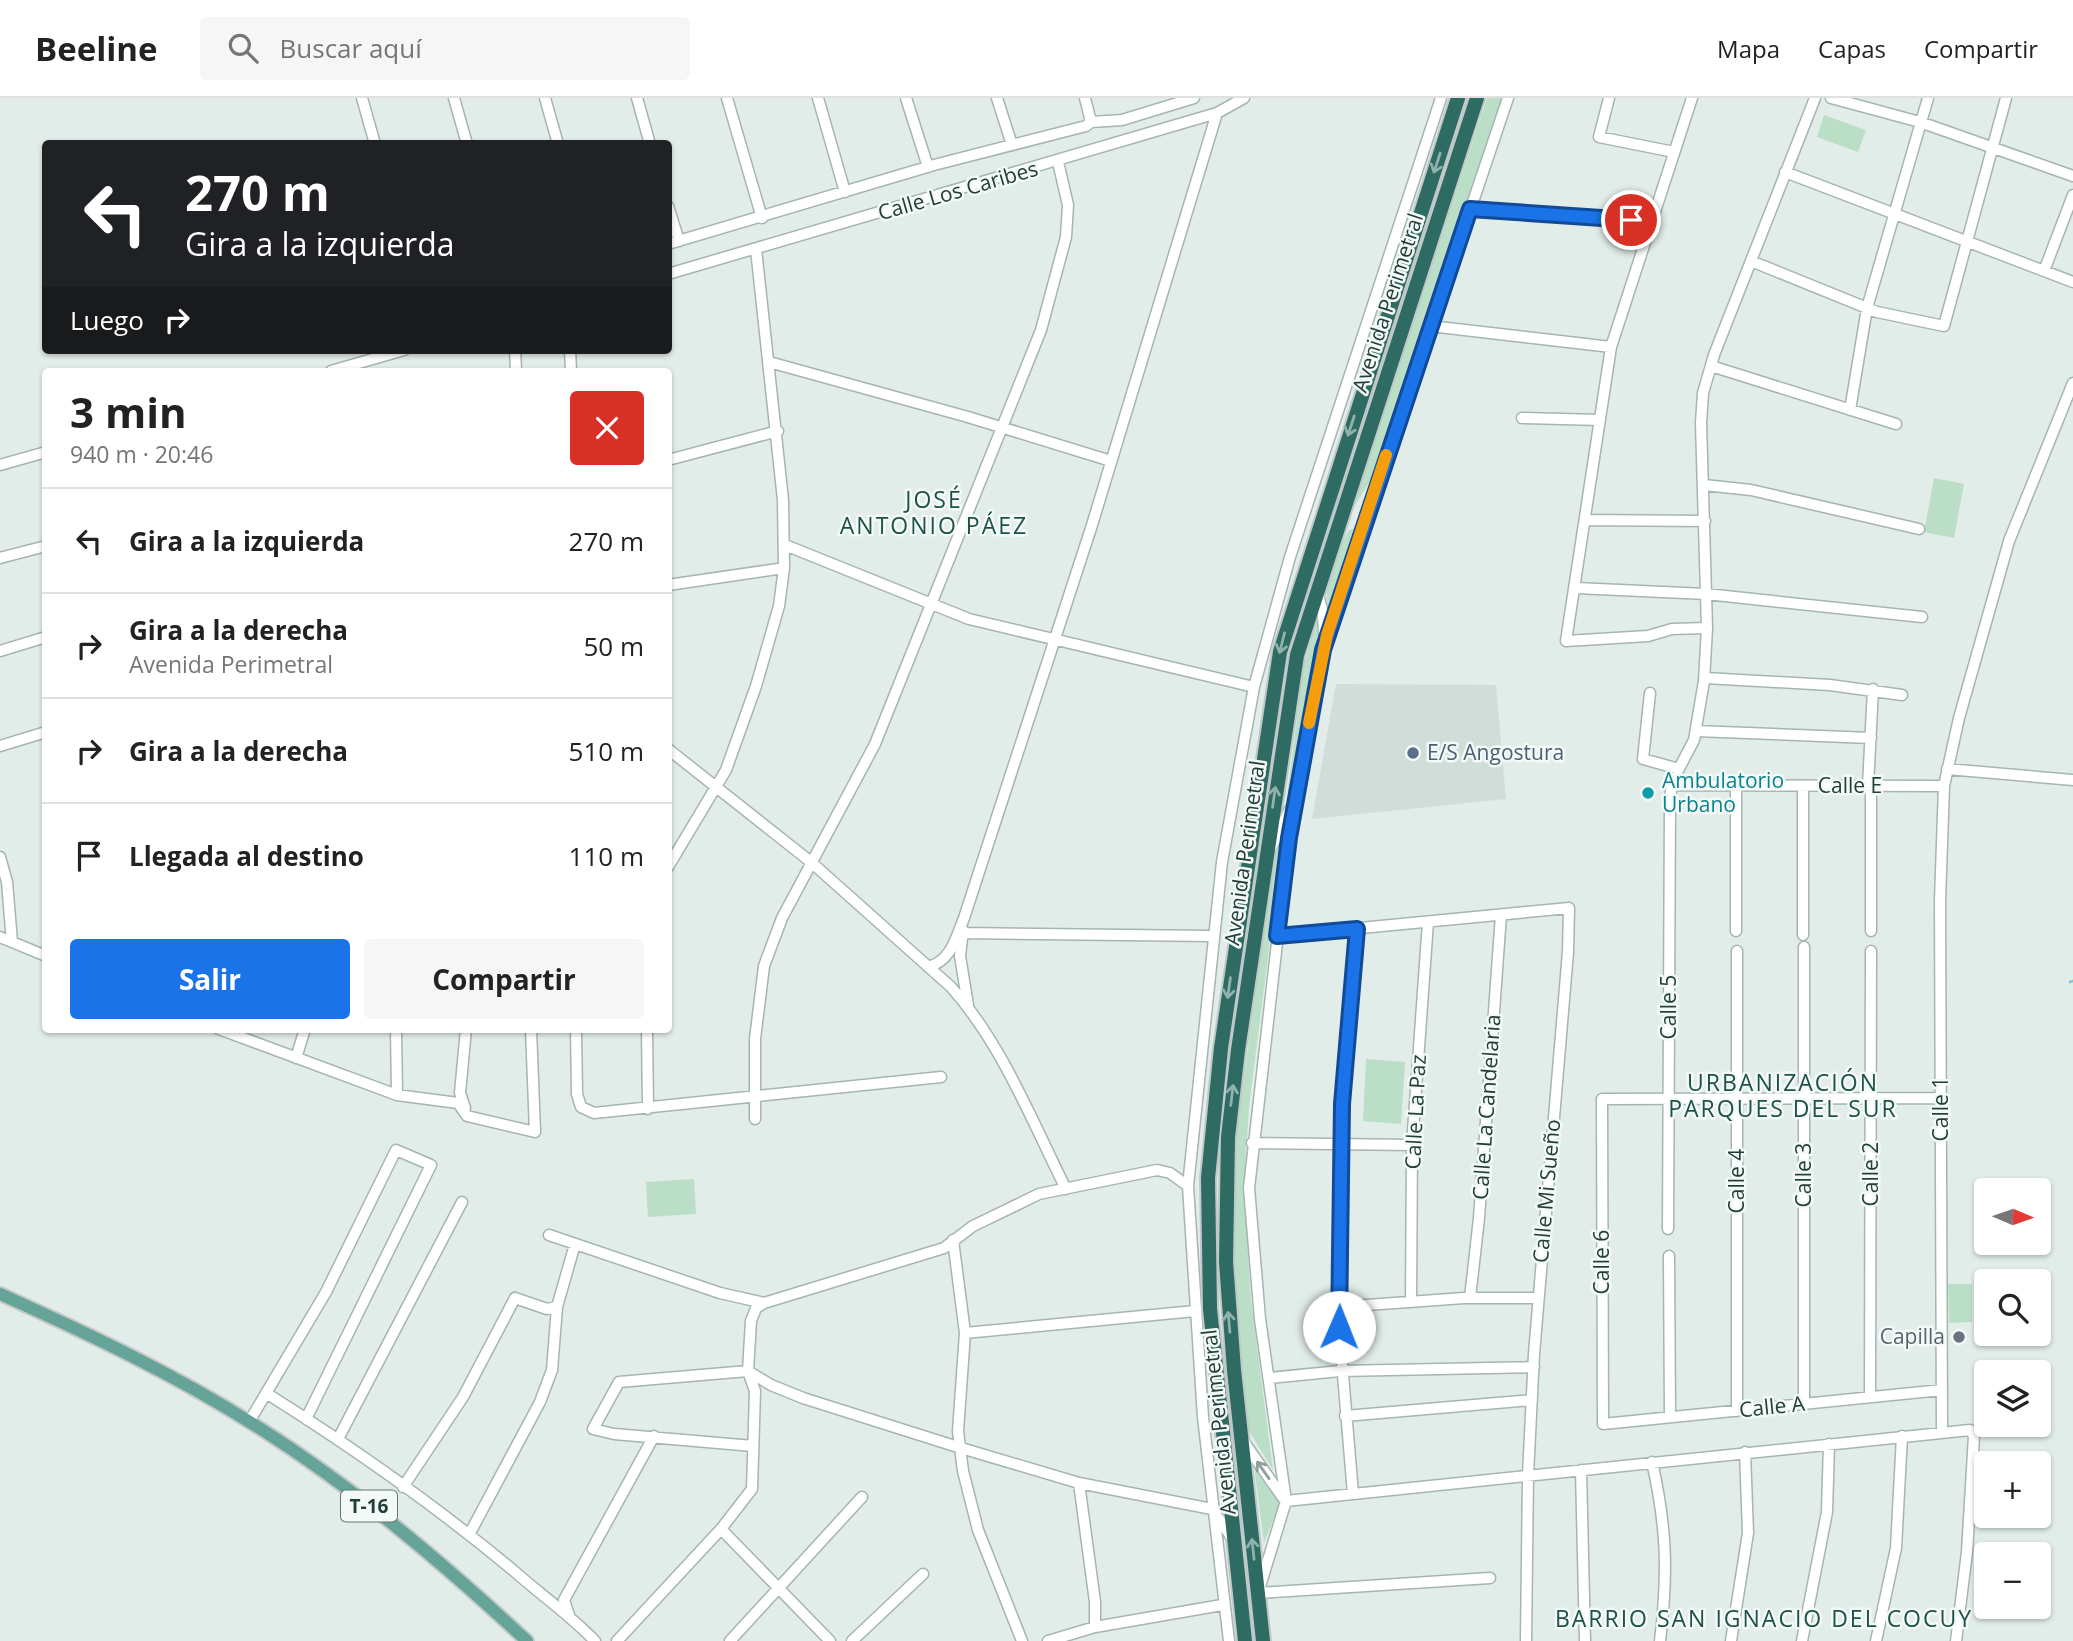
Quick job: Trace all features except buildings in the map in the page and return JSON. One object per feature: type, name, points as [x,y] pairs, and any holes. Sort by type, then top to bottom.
[{"type":"highway","name":"Avenida Perimetral","points":[[1245,1641],[1210,1309],[1208,1178],[1214,1094],[1266,729],[1280,652],[1294,599],[1458,98]]},
{"type":"highway","name":"Avenida Perimetral","points":[[1263,1641],[1228,1307],[1226,1179],[1232,1096],[1290,691],[1317,588],[1477,98]]},
{"type":"main road","name":"T-16","points":[[0,1294],[160,1371],[249,1422],[388,1520],[444,1565],[527,1641]]},
{"type":"street","points":[[362,98],[374,140]]},
{"type":"street","points":[[454,98],[466,140]]},
{"type":"street","points":[[545,98],[557,140]]},
{"type":"street","points":[[637,98],[649,140]]},
{"type":"street","points":[[727,98],[762,218]]},
{"type":"street","points":[[818,98],[845,192]]},
{"type":"street","points":[[906,98],[928,167]]},
{"type":"street","points":[[997,98],[1012,145]]},
{"type":"street","points":[[1086,98],[1091,122]]},
{"type":"street","points":[[674,242],[928,167],[1086,126],[1091,122],[1122,120],[1180,100],[1194,98]]},
{"type":"street","name":"Calle Los Caribes","points":[[672,273],[1058,162],[1217,113],[1244,98]]},
{"type":"street","points":[[1229,1641],[1212,1509],[1195,1311],[1188,1186],[1212,936],[1222,862],[1254,687],[1290,557],[1441,98]]},
{"type":"street","name":"Avenida Perimetral","points":[[1286,1501],[1250,1225],[1248,1188],[1277,936],[1297,793],[1323,650],[1508,98]]},
{"type":"street","points":[[1609,98],[1599,137],[1674,152]]},
{"type":"street","points":[[1692,98],[1611,346],[1566,641],[1647,636],[1672,629],[1707,628]]},
{"type":"street","points":[[1671,785],[1696,731],[1704,678],[1707,628],[1701,407],[1711,366],[1815,98]]},
{"type":"street","points":[[1831,98],[1920,122],[2073,176]]},
{"type":"street","points":[[1850,410],[1867,308],[1928,98]]},
{"type":"street","points":[[1751,261],[1867,308],[1944,327],[2006,98]]},
{"type":"street","points":[[928,967],[943,961],[950,953],[964,918],[1111,461],[1217,113]]},
{"type":"street","points":[[755,1119],[755,1039],[764,966],[782,918],[875,744],[1004,428],[1041,330],[1066,237],[1068,205],[1058,162]]},
{"type":"street","points":[[1785,173],[2073,282]]},
{"type":"street","points":[[2045,271],[2073,195]]},
{"type":"street","points":[[1470,209],[1651,222]]},
{"type":"street","points":[[672,861],[717,789],[757,686],[779,606],[785,545],[778,431],[755,249]]},
{"type":"street","points":[[1430,326],[1611,346]]},
{"type":"street","points":[[341,368],[390,354]]},
{"type":"street","points":[[769,362],[1111,461]]},
{"type":"street","points":[[1711,366],[1896,424]]},
{"type":"street","name":"Calle 1","points":[[1942,1432],[1940,900],[1944,786],[2010,541],[2073,383]]},
{"type":"street","points":[[1522,418],[1600,419]]},
{"type":"street","points":[[672,459],[778,431]]},
{"type":"street","points":[[0,465],[42,453]]},
{"type":"street","points":[[1704,485],[1751,490],[1919,529]]},
{"type":"street","points":[[1585,520],[1705,521]]},
{"type":"street","points":[[785,545],[932,606],[1015,631],[1055,638],[1254,687]]},
{"type":"street","points":[[0,558],[42,547]]},
{"type":"street","points":[[672,584],[784,568]]},
{"type":"street","points":[[1317,588],[1324,622],[1323,650]]},
{"type":"street","points":[[1576,588],[1706,594],[1922,617]]},
{"type":"street","points":[[0,651],[42,638]]},
{"type":"street","points":[[1704,678],[1873,690],[1902,695]]},
{"type":"street","points":[[1871,931],[1869,786],[1873,690]]},
{"type":"street","points":[[1650,693],[1643,759],[1679,769]]},
{"type":"street","points":[[1696,731],[1871,738]]},
{"type":"street","points":[[0,746],[42,733]]},
{"type":"street","points":[[672,751],[811,862],[968,1006],[1066,1189]]},
{"type":"street","points":[[1947,769],[2073,780]]},
{"type":"street","name":"Calle E","points":[[1671,785],[1944,786]]},
{"type":"street","name":"Calle 5","points":[[1668,1229],[1671,785]]},
{"type":"street","points":[[1736,785],[1736,931]]},
{"type":"street","points":[[1803,786],[1804,935]]},
{"type":"street","points":[[1264,866],[1297,793]]},
{"type":"street","points":[[0,857],[7,882],[12,942]]},
{"type":"street","name":"Calle Mi Sueño","points":[[1501,915],[1569,908],[1568,952],[1538,1298],[1532,1400],[1528,1475],[1526,1641]]},
{"type":"street","points":[[1277,936],[1501,915]]},
{"type":"street","name":"Calle La Candelaria","points":[[1469,1298],[1479,1219],[1501,915]]},
{"type":"street","points":[[964,918],[960,956],[968,1006]]},
{"type":"street","name":"Calle La Paz","points":[[1410,1302],[1412,1145],[1428,922]]},
{"type":"street","points":[[1353,1494],[1340,1371],[1339,1307],[1341,1144],[1357,929]]},
{"type":"street","points":[[963,933],[1212,936]]},
{"type":"street","points":[[0,937],[42,954]]},
{"type":"street","name":"Calle 3","points":[[1804,947],[1804,1404]]},
{"type":"street","name":"Calle 4","points":[[1737,951],[1737,1411]]},
{"type":"street","name":"Calle 2","points":[[1870,1397],[1871,951]]},
{"type":"street","points":[[296,1058],[304,1033]]},
{"type":"street","points":[[396,1033],[397,1095]]},
{"type":"street","points":[[466,1033],[460,1093],[467,1116]]},
{"type":"street","points":[[243,1034],[296,1058],[397,1095],[458,1103],[467,1116],[535,1132],[531,1033]]},
{"type":"street","points":[[576,1033],[577,1094],[581,1107],[594,1113],[941,1077]]},
{"type":"street","points":[[647,1033],[648,1109]]},
{"type":"street","points":[[1669,1100],[1941,1098]]},
{"type":"street","name":"Calle 6","points":[[1603,1424],[1602,1100],[1669,1100]]},
{"type":"street","points":[[1252,1143],[1412,1145]]},
{"type":"street","points":[[249,1422],[326,1292],[396,1150],[430,1165],[306,1419]]},
{"type":"street","points":[[617,1641],[721,1529],[752,1489],[754,1391],[748,1371],[751,1321],[756,1308],[764,1303],[944,1248],[974,1226],[1040,1194],[1157,1170],[1170,1172],[1188,1186]]},
{"type":"street","points":[[338,1439],[462,1202]]},
{"type":"street","points":[[549,1235],[720,1293],[764,1303]]},
{"type":"street","points":[[953,1241],[965,1333],[959,1404],[963,1471],[978,1530],[1022,1641]]},
{"type":"street","points":[[470,1533],[540,1402],[552,1370],[557,1307],[575,1244]]},
{"type":"street","points":[[1668,1255],[1670,1418]]},
{"type":"street","points":[[403,1487],[463,1397],[515,1298],[547,1309],[557,1307]]},
{"type":"street","points":[[1339,1307],[1469,1298],[1538,1298]]},
{"type":"street","points":[[965,1333],[1195,1311]]},
{"type":"street","points":[[1269,1378],[1340,1371],[1534,1367]]},
{"type":"street","points":[[752,1446],[614,1434],[593,1429],[619,1382],[748,1371],[771,1385],[803,1398],[961,1448],[1079,1483],[1212,1509],[1234,1541]]},
{"type":"street","name":"Calle A","points":[[1603,1424],[1942,1390]]},
{"type":"street","points":[[265,1393],[338,1439],[470,1533],[569,1615],[595,1641]]},
{"type":"street","points":[[1345,1416],[1532,1400]]},
{"type":"street","points":[[1286,1501],[1968,1430],[1974,1436],[1967,1552],[1956,1641]]},
{"type":"street","points":[[569,1615],[564,1601],[576,1575],[654,1436]]},
{"type":"street","points":[[1875,1641],[1896,1548],[1902,1436]]},
{"type":"street","points":[[1241,1438],[1286,1501]]},
{"type":"street","points":[[1802,1641],[1827,1512],[1829,1444]]},
{"type":"street","points":[[1731,1641],[1748,1532],[1745,1452]]},
{"type":"street","points":[[1652,1462],[1666,1540],[1660,1641]]},
{"type":"street","points":[[1581,1470],[1585,1641]]},
{"type":"street","points":[[1079,1483],[1095,1602],[1095,1626]]},
{"type":"street","points":[[730,1641],[779,1591],[862,1497]]},
{"type":"street","points":[[1286,1501],[1258,1593],[1490,1578]]},
{"type":"street","points":[[721,1529],[830,1641]]},
{"type":"street","points":[[852,1641],[923,1574]]},
{"type":"street","points":[[1048,1641],[1095,1626],[1223,1605]]},
{"type":"shaded area","name":"E/S Angostura","points":[[1336,684],[1496,685],[1506,799],[1312,819]]},
{"type":"green space","points":[[1487,98],[1503,98],[1376,471],[1351,512]]},
{"type":"green space","points":[[1824,115],[1866,130],[1858,152],[1817,137]]},
{"type":"green space","points":[[1934,478],[1964,484],[1954,538],[1924,532]]},
{"type":"green space","points":[[1353,529],[1356,535],[1330,614],[1327,604],[1328,582],[1339,549],[1349,530]]},
{"type":"green space","points":[[1316,622],[1316,652],[1307,728],[1296,786],[1286,805],[1303,670]]},
{"type":"green space","points":[[1283,838],[1249,1107],[1244,1187],[1251,1300],[1273,1470],[1249,1431],[1237,1314],[1234,1234],[1237,1130],[1273,858]]},
{"type":"green space","points":[[1366,1059],[1405,1062],[1401,1124],[1363,1121]]},
{"type":"green space","points":[[694,1179],[696,1214],[648,1217],[646,1182]]},
{"type":"green space","points":[[1948,1284],[1972,1284],[1972,1322],[1949,1323]]},
{"type":"green space","points":[[1254,1466],[1281,1501],[1264,1543]]},
{"type":"slow traffic","points":[[1309,723],[1327,635],[1386,455]]},
{"type":"place","name":"E/S Angostura","points":[[1413,753]]},
{"type":"place","name":"Ambulatorio Urbano","points":[[1648,793]]},
{"type":"place","name":"Capilla","points":[[1959,1337]]},
{"type":"district","name":"JOSÉ ANTONIO PÁEZ","points":[[934,513]]},
{"type":"district","name":"URBANIZACIÓN PARQUES DEL SUR","points":[[1783,1096]]},
{"type":"district","name":"BARRIO SAN IGNACIO DEL COCUY","points":[[1764,1619]]},
{"type":"route","points":[[1339,1327],[1342,1104],[1357,929],[1277,936],[1289,838],[1323,650],[1470,209],[1631,220]]}]
